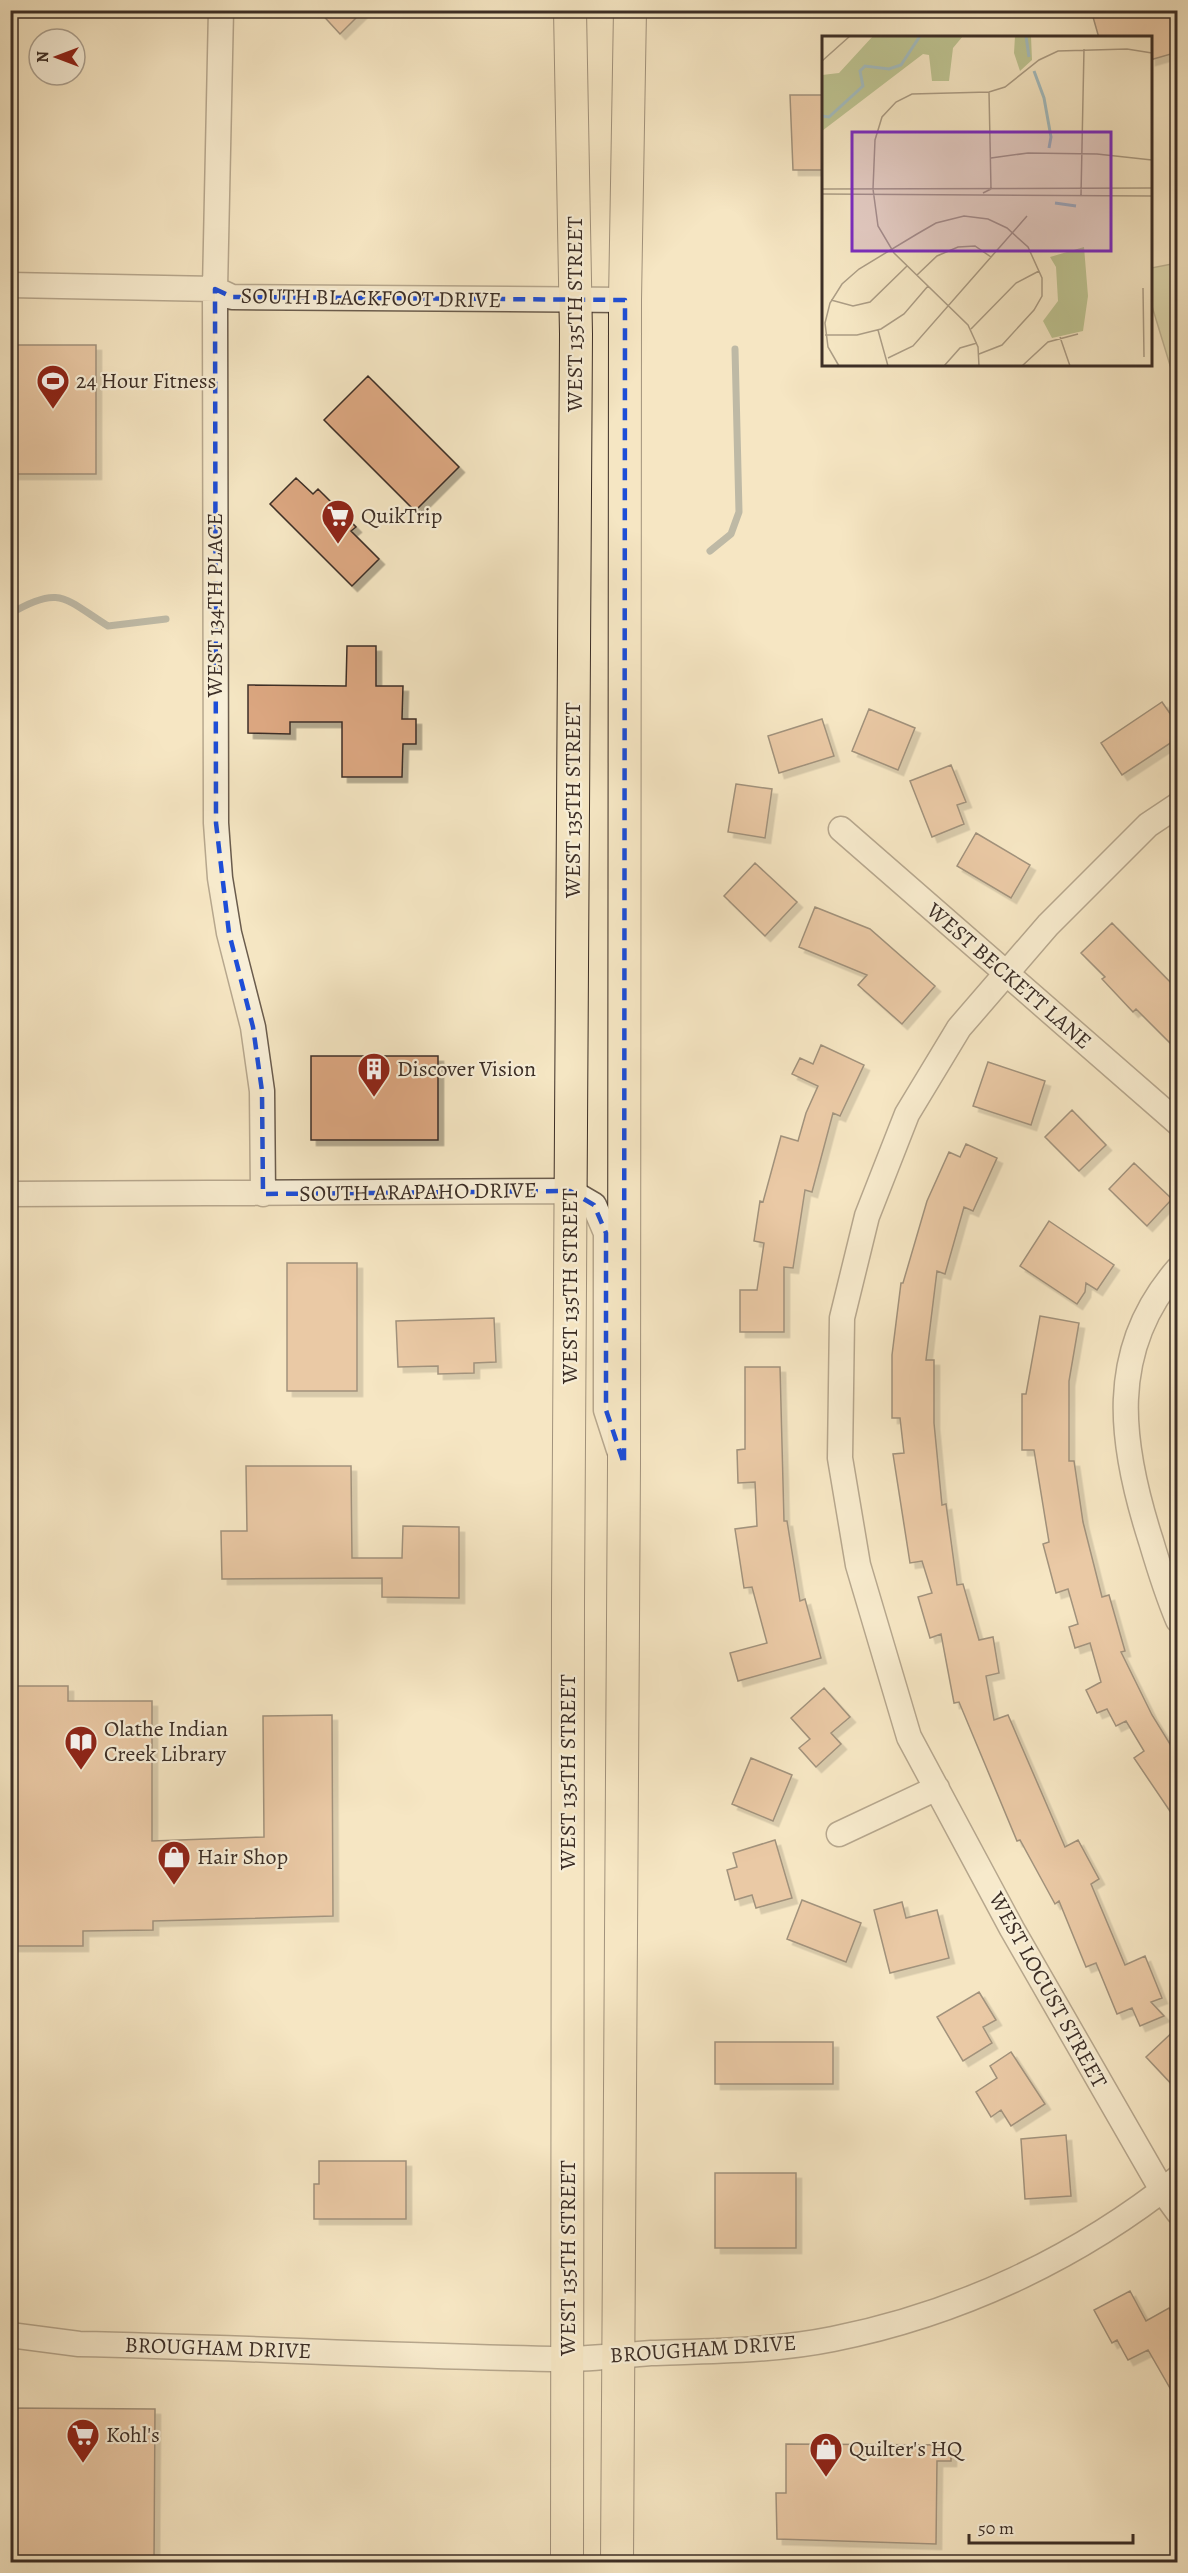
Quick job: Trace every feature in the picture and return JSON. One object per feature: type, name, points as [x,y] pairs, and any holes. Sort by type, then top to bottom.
[{"type":"main road","name":"WEST 135TH STREET","points":[[567,2562],[570,1191],[576,300],[570,10]]},
{"type":"main road","points":[[617,2562],[624,1464],[625,300],[630,10]]},
{"type":"street","name":"WEST 134TH PLACE","points":[[221,10],[215,289],[216,823],[220,878],[229,933],[253,1027],[262,1091],[263,1194]]},
{"type":"street","name":"SOUTH BLACKFOOT DRIVE","points":[[10,285],[215,289],[232,297],[625,300]]},
{"type":"street","name":"WEST LOCUST STREET","points":[[1178,805],[1148,825],[1048,924],[959,1028],[907,1114],[867,1216],[842,1318],[840,1458],[858,1565],[909,1737],[1012,1929],[1170,2184],[1178,2211]]},
{"type":"street","name":"WEST BECKETT LANE","points":[[841,829],[1178,1123]]},
{"type":"street","name":"SOUTH ARAPAHO DRIVE","points":[[10,1194],[570,1191],[594,1205],[606,1233],[606,1410],[624,1464]]},
{"type":"street","points":[[1178,1269],[1162,1286],[1141,1323],[1132,1348],[1124,1396],[1130,1455],[1144,1518],[1178,1620]]},
{"type":"street","points":[[839,1834],[937,1788]]},
{"type":"street","name":"BROUGHAM DRIVE","points":[[10,2335],[79,2344],[568,2359],[756,2349],[822,2340],[932,2313],[1014,2280],[1072,2251],[1127,2217],[1170,2184]]},
{"type":"highlighted area","points":[[215,289],[232,297],[625,300],[624,1464],[606,1410],[606,1233],[594,1205],[570,1191],[263,1194],[262,1091],[253,1027],[229,933],[216,823]]},
{"type":"green space","points":[[1178,263],[1177,388],[1152,306],[1152,268]]},
{"type":"building","points":[[318,10],[364,10],[340,34]]},
{"type":"building","points":[[1091,10],[1178,10],[1178,52],[1152,59],[1152,36],[1098,36]]},
{"type":"building","points":[[790,95],[822,95],[822,170],[793,170]]},
{"type":"building","name":"24 Hour Fitness","points":[[10,345],[96,345],[96,474],[10,474]]},
{"type":"building","name":"QuikTrip","points":[[368,376],[459,467],[415,511],[324,420]]},
{"type":"building","name":"QuikTrip","points":[[296,478],[313,494],[318,489],[356,527],[351,531],[379,559],[352,586],[270,504]]},
{"type":"building","points":[[347,646],[376,646],[376,686],[403,686],[402,719],[416,719],[416,744],[403,744],[402,777],[342,777],[342,722],[290,722],[290,734],[248,733],[248,685],[346,686]]},
{"type":"building","points":[[1162,702],[1178,725],[1178,738],[1122,775],[1101,743]]},
{"type":"building","points":[[869,709],[915,728],[898,770],[852,751]]},
{"type":"building","points":[[822,719],[834,756],[779,773],[768,736]]},
{"type":"building","points":[[951,765],[966,802],[957,805],[964,824],[932,837],[910,781]]},
{"type":"building","points":[[736,784],[772,789],[765,838],[728,832]]},
{"type":"building","points":[[976,833],[1030,865],[1011,898],[957,866]]},
{"type":"building","points":[[755,863],[797,902],[765,936],[724,896]]},
{"type":"building","points":[[815,907],[870,929],[935,986],[902,1024],[858,985],[867,975],[799,947]]},
{"type":"building","points":[[1112,923],[1178,990],[1178,1051],[1136,1009],[1133,1012],[1102,979],[1105,977],[1081,953]]},
{"type":"building","points":[[821,1045],[864,1065],[840,1116],[833,1113],[812,1192],[805,1190],[793,1268],[784,1267],[784,1332],[740,1332],[740,1290],[757,1290],[764,1243],[754,1241],[760,1201],[763,1202],[781,1136],[798,1141],[806,1113],[818,1086],[792,1074],[800,1058],[813,1064]]},
{"type":"building","name":"Discover Vision","points":[[311,1056],[438,1056],[438,1140],[311,1140]]},
{"type":"building","points":[[988,1062],[1045,1081],[1031,1125],[973,1106]]},
{"type":"building","points":[[1072,1110],[1106,1145],[1079,1171],[1045,1137]]},
{"type":"building","points":[[966,1144],[997,1158],[973,1211],[964,1207],[945,1274],[937,1271],[926,1360],[934,1360],[934,1423],[942,1505],[946,1504],[957,1585],[963,1584],[979,1640],[993,1637],[999,1673],[986,1676],[994,1720],[1008,1715],[1065,1847],[1078,1840],[1099,1879],[1091,1884],[1125,1965],[1145,1956],[1162,1998],[1151,2002],[1164,2016],[1140,2026],[1132,2008],[1117,2014],[1096,1963],[1086,1967],[1059,1901],[1055,1904],[1020,1840],[1017,1841],[959,1702],[954,1703],[941,1634],[930,1638],[918,1597],[932,1593],[922,1561],[910,1563],[893,1454],[904,1453],[900,1418],[892,1418],[892,1355],[901,1283],[903,1283],[927,1201],[949,1152],[960,1157]]},
{"type":"building","points":[[1134,1163],[1172,1199],[1147,1226],[1109,1189]]},
{"type":"building","points":[[1049,1221],[1114,1265],[1097,1290],[1086,1283],[1085,1292],[1077,1304],[1020,1266]]},
{"type":"building","points":[[287,1263],[357,1263],[357,1391],[287,1391]]},
{"type":"building","points":[[1040,1316],[1079,1323],[1069,1381],[1069,1461],[1074,1461],[1083,1522],[1102,1597],[1109,1595],[1125,1651],[1121,1652],[1152,1715],[1178,1757],[1178,1823],[1134,1758],[1144,1751],[1126,1721],[1116,1726],[1107,1709],[1097,1713],[1086,1690],[1101,1682],[1090,1643],[1075,1648],[1069,1627],[1078,1624],[1068,1589],[1056,1593],[1043,1544],[1049,1542],[1034,1450],[1022,1450],[1022,1394],[1026,1394]]},
{"type":"building","points":[[494,1318],[496,1362],[474,1363],[474,1373],[438,1374],[438,1366],[398,1367],[396,1321]]},
{"type":"building","points":[[745,1367],[780,1367],[784,1521],[787,1521],[800,1601],[805,1599],[821,1658],[738,1681],[730,1653],[767,1643],[752,1587],[744,1588],[735,1529],[757,1526],[755,1482],[738,1483],[737,1450],[745,1449]]},
{"type":"building","points":[[246,1466],[351,1466],[352,1558],[402,1558],[403,1526],[459,1527],[459,1598],[382,1597],[382,1578],[222,1579],[221,1531],[247,1531]]},
{"type":"building","name":"Olathe Indian Creek Library","points":[[10,1686],[68,1686],[68,1701],[152,1701],[152,1841],[264,1837],[263,1716],[332,1715],[333,1916],[153,1921],[153,1930],[83,1931],[83,1946],[10,1946]]},
{"type":"building","points":[[824,1688],[850,1717],[831,1733],[841,1744],[816,1767],[799,1748],[810,1739],[791,1718]]},
{"type":"building","points":[[751,1758],[792,1775],[773,1821],[732,1804]]},
{"type":"building","points":[[775,1840],[792,1898],[756,1908],[752,1895],[735,1900],[727,1870],[737,1867],[733,1853]]},
{"type":"building","points":[[802,1900],[861,1923],[846,1962],[787,1939]]},
{"type":"building","points":[[902,1902],[906,1918],[937,1910],[949,1958],[890,1973],[874,1910]]},
{"type":"building","points":[[979,1992],[996,2020],[983,2027],[992,2043],[963,2061],[937,2017]]},
{"type":"building","points":[[1178,2027],[1178,2091],[1146,2057]]},
{"type":"building","points":[[715,2042],[833,2042],[833,2084],[715,2084]]},
{"type":"building","points":[[1011,2052],[1045,2104],[1011,2126],[1001,2110],[991,2117],[976,2092],[997,2078],[990,2066]]},
{"type":"building","points":[[1066,2135],[1071,2196],[1025,2199],[1021,2139]]},
{"type":"building","points":[[319,2161],[406,2161],[406,2219],[314,2219],[314,2184],[319,2184]]},
{"type":"building","points":[[715,2173],[796,2173],[796,2248],[715,2248]]},
{"type":"building","points":[[1130,2291],[1146,2321],[1169,2308],[1178,2325],[1178,2402],[1148,2350],[1128,2360],[1117,2340],[1112,2343],[1094,2310]]},
{"type":"building","name":"Kohl's","points":[[10,2408],[155,2409],[154,2562],[10,2562]]},
{"type":"building","points":[[786,2444],[951,2445],[951,2461],[937,2461],[936,2544],[777,2539],[776,2493],[786,2493]]},
{"type":"waterway","points":[[710,551],[731,534],[739,512],[735,349]]},
{"type":"waterway","points":[[10,614],[40,599],[52,597],[71,602],[108,626],[166,619]]},
{"type":"place","name":"24 Hour Fitness","points":[[53,410]]},
{"type":"place","name":"QuikTrip","points":[[338,545]]},
{"type":"place","name":"Discover Vision","points":[[374,1098]]},
{"type":"place","name":"Olathe Indian Creek Library","points":[[81,1771]]},
{"type":"place","name":"Hair Shop","points":[[174,1886]]},
{"type":"place","name":"Kohl's","points":[[83,2464]]},
{"type":"place","name":"Quilter's HQ","points":[[826,2478]]}]
